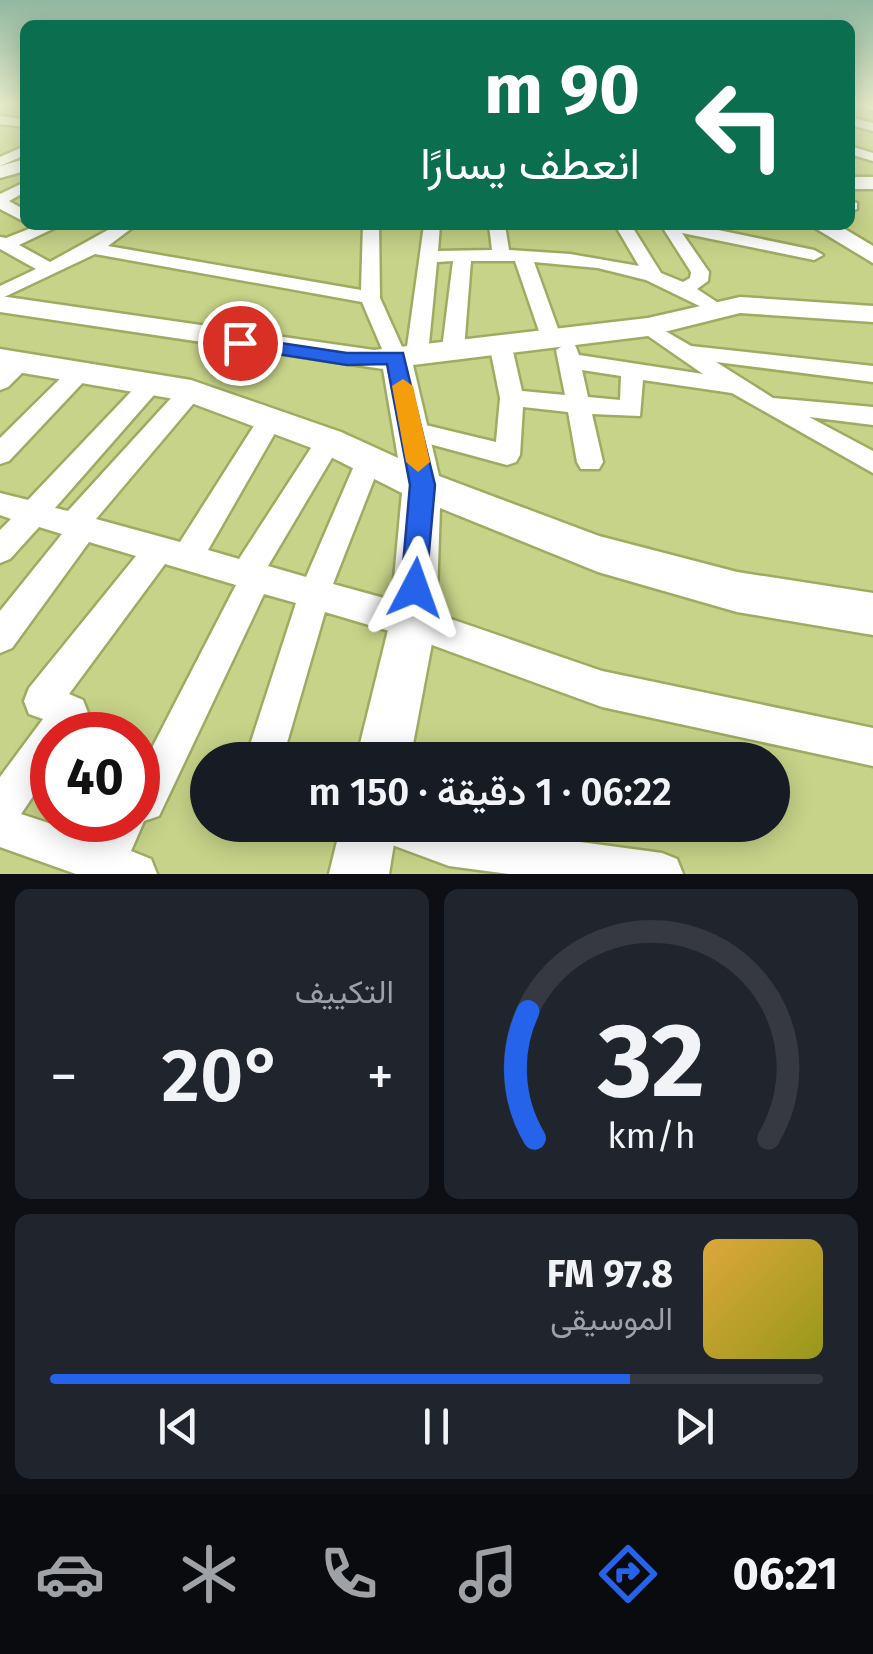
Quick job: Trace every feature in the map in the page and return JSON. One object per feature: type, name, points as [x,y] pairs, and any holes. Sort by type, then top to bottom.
[{"type":"street","points":[[4,243],[35,230]]},
{"type":"street","points":[[0,293],[93,248],[120,230]]},
{"type":"street","points":[[371,230],[370,298],[407,356]]},
{"type":"street","points":[[387,742],[413,622],[422,485],[407,356],[430,256],[432,230]]},
{"type":"street","points":[[499,230],[501,254]]},
{"type":"street","points":[[627,230],[654,276]]},
{"type":"street","points":[[671,230],[700,272],[699,281],[682,290]]},
{"type":"street","points":[[692,230],[814,255]]},
{"type":"street","points":[[832,230],[866,246]]},
{"type":"street","points":[[4,243],[48,268]]},
{"type":"street","points":[[93,248],[370,298]]},
{"type":"street","points":[[430,256],[501,254],[560,258],[654,276],[716,308]]},
{"type":"street","points":[[453,349],[463,256]]},
{"type":"street","points":[[523,257],[561,345],[590,462]]},
{"type":"street","points":[[0,304],[347,359],[407,356],[500,342],[561,345],[716,308],[754,305],[873,314]]},
{"type":"street","points":[[648,327],[763,403],[873,463]]},
{"type":"street","points":[[413,431],[507,456],[512,398],[500,342]]},
{"type":"street","points":[[561,345],[632,369],[738,387]]},
{"type":"street","points":[[690,352],[873,374]]},
{"type":"street","points":[[7,368],[81,371],[191,391],[329,441],[422,485],[598,554],[737,592],[873,614]]},
{"type":"street","points":[[512,398],[632,410],[632,369]]},
{"type":"street","points":[[0,454],[81,371]]},
{"type":"street","points":[[0,550],[153,382]]},
{"type":"street","points":[[0,637],[78,527],[191,391]]},
{"type":"street","points":[[763,403],[873,416]]},
{"type":"street","points":[[68,712],[42,701],[172,554],[271,418]]},
{"type":"street","points":[[160,770],[251,576],[329,441]]},
{"type":"street","points":[[270,742],[314,594],[370,459]]},
{"type":"street","points":[[0,504],[413,622],[602,689],[873,747]]},
{"type":"street","points":[[0,810],[30,768]]},
{"type":"street","points":[[0,827],[120,868],[122,842]]},
{"type":"street","points":[[359,874],[366,842]]},
{"type":"street","points":[[447,842],[662,874]]},
{"type":"slow traffic","points":[[403,386],[418,462]]},
{"type":"route","points":[[240,343],[347,359],[396,358],[422,485],[415,588]]}]
